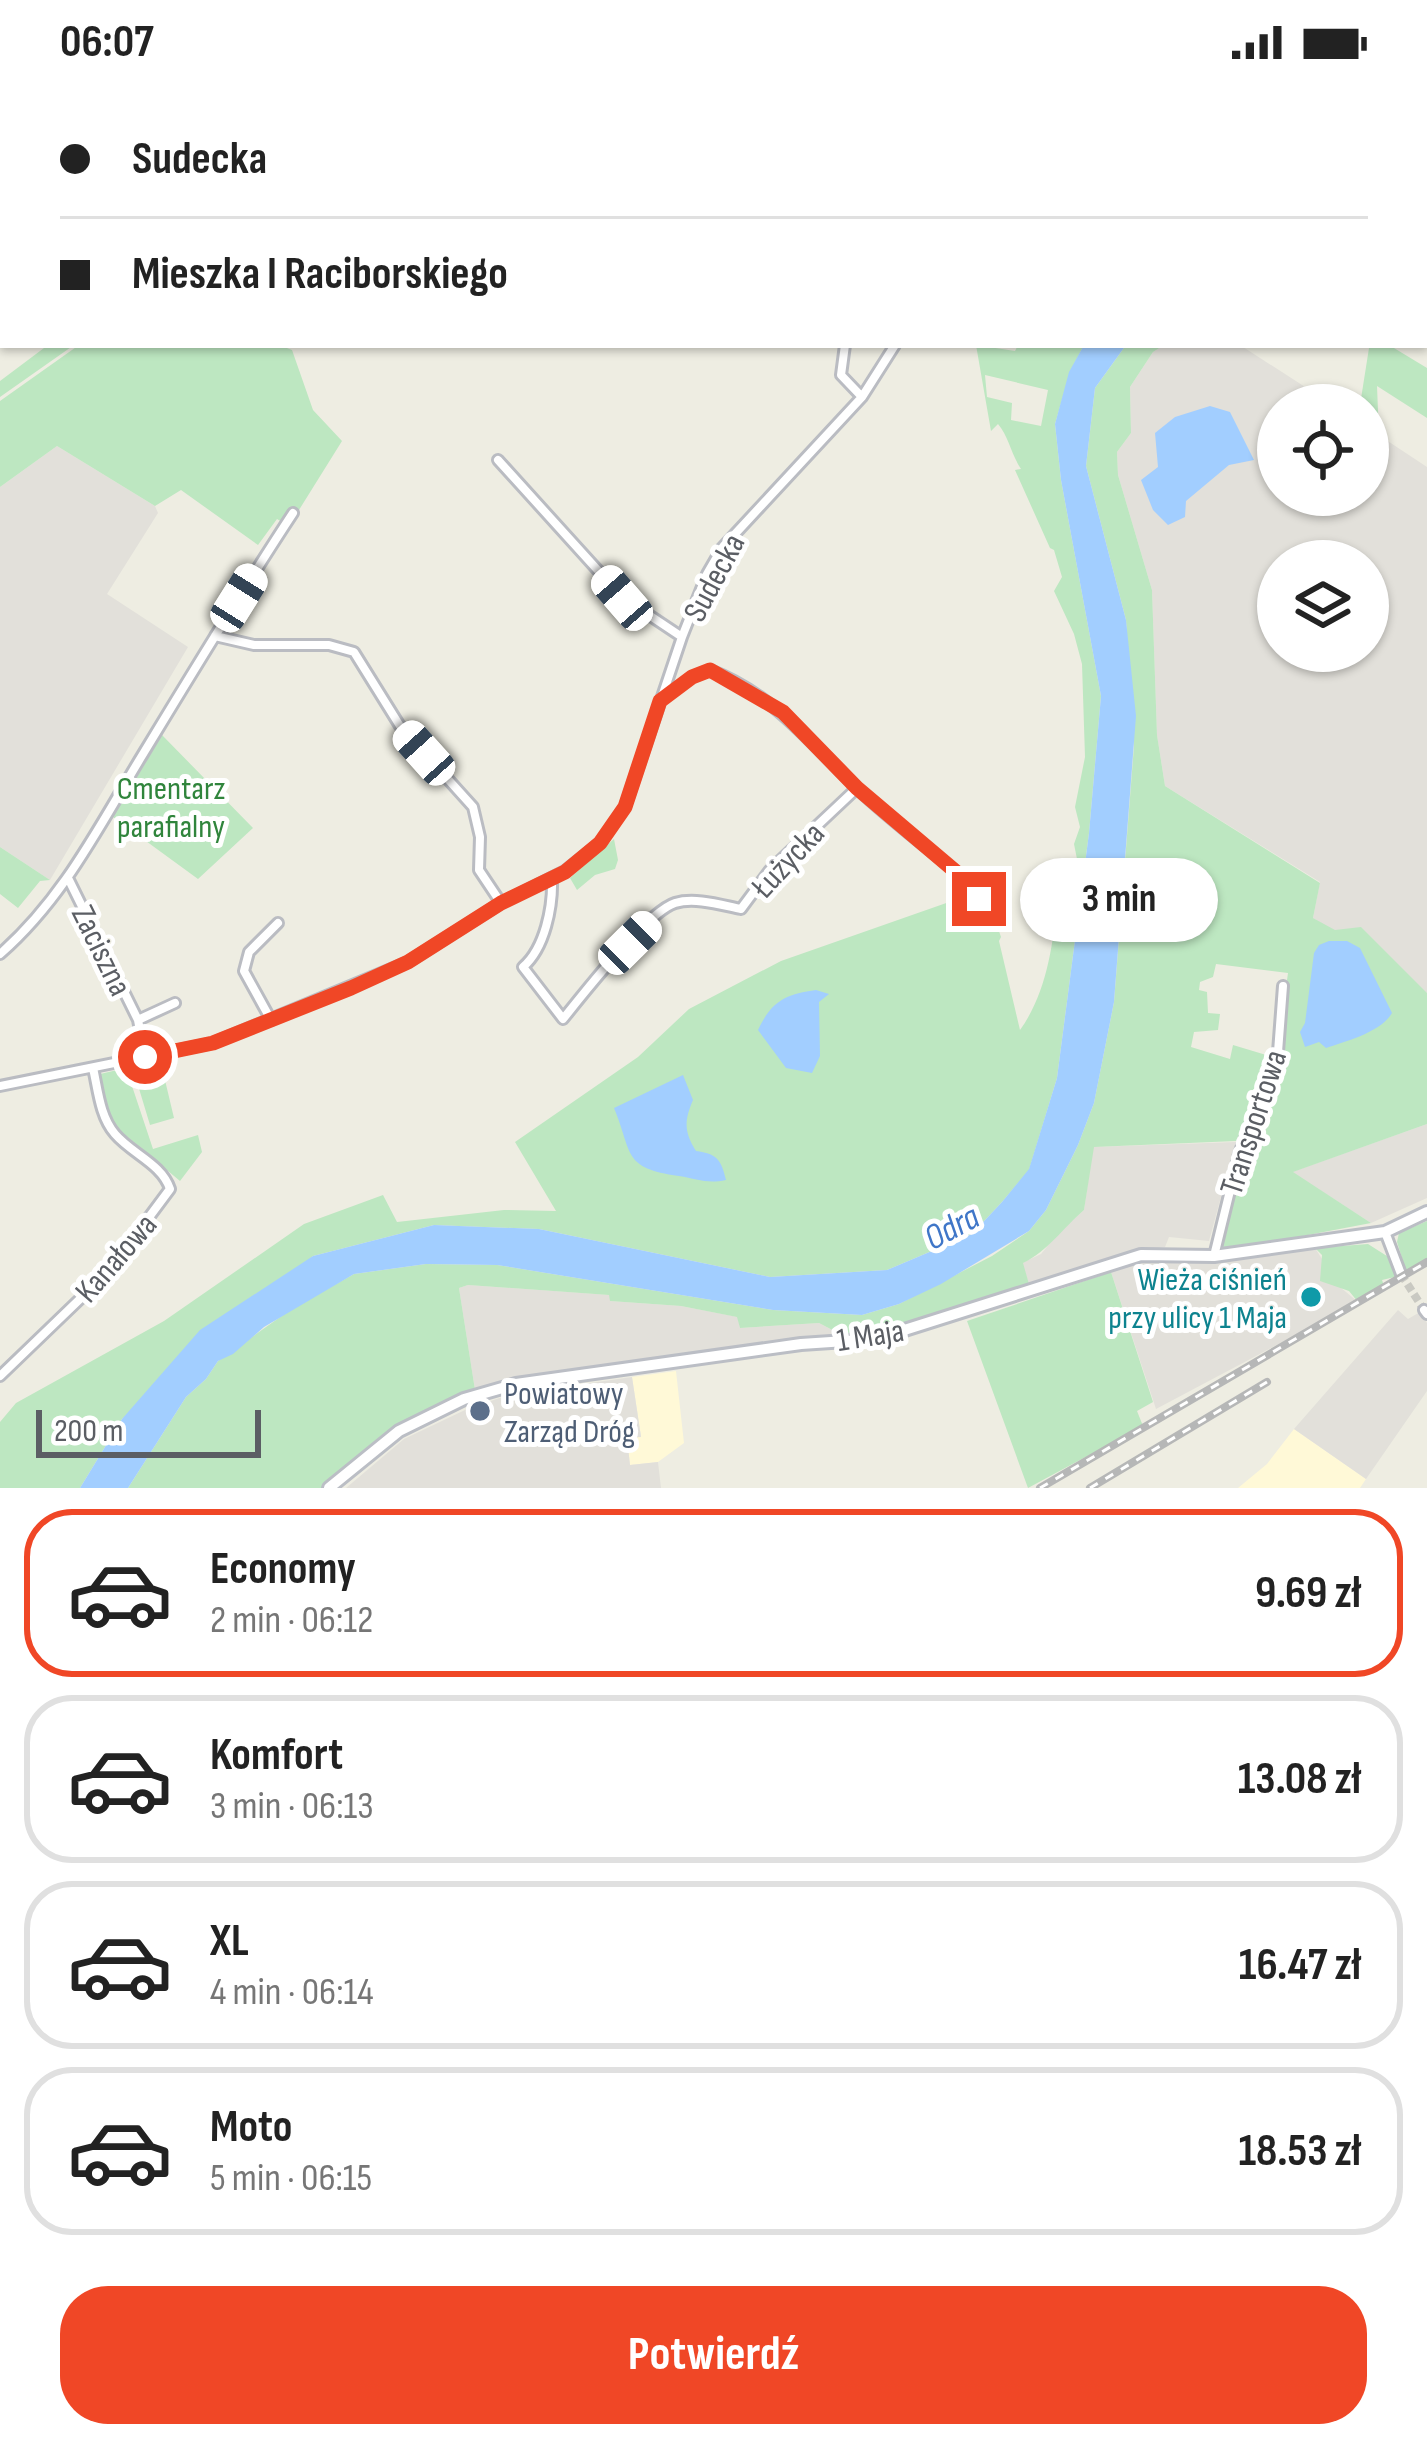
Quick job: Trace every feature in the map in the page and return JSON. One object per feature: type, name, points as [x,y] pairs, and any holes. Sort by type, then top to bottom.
[{"type":"street","points":[[845,348],[842,375],[862,397]]},
{"type":"street","name":"Sudecka","points":[[0,1086],[213,1043],[271,1020],[408,962],[501,903],[552,878],[600,843],[625,807],[707,574],[729,537],[862,397],[893,348]]},
{"type":"street","points":[[498,460],[622,598],[682,637]]},
{"type":"street","points":[[0,954],[33,926],[68,880],[293,513]]},
{"type":"street","points":[[215,637],[254,646],[328,645],[355,652],[400,726],[473,807],[480,837],[479,870],[501,903]]},
{"type":"street","points":[[660,701],[710,670],[728,677],[783,712],[857,788],[975,888],[979,899]]},
{"type":"street","name":"Łużycka","points":[[552,878],[536,956],[523,967],[563,1019],[604,969],[671,904],[694,901],[741,909],[770,870],[857,788]]},
{"type":"street","name":"Zaciszna","points":[[68,880],[138,1020],[145,1057]]},
{"type":"street","points":[[271,1020],[244,971],[249,952],[278,923]]},
{"type":"street","name":"Transportowa","points":[[1214,1256],[1239,1154],[1278,1052],[1283,986]]},
{"type":"street","name":"Zaciszna","points":[[138,1020],[175,1003]]},
{"type":"street","name":"Kanałowa","points":[[0,1376],[81,1298],[170,1189],[163,1175],[114,1134],[93,1068]]},
{"type":"street","name":"1 Maja","points":[[329,1488],[399,1431],[464,1399],[516,1384],[801,1344],[876,1339],[1141,1256],[1214,1256],[1385,1232],[1427,1212]]},
{"type":"street","points":[[1385,1232],[1401,1274]]},
{"type":"shaded area","points":[[1159,348],[1245,348],[1300,384],[1257,384],[1257,516],[1389,516],[1389,442],[1427,467],[1427,993],[1313,918],[1320,882],[1165,786],[1157,735],[1152,590],[1118,475],[1117,452],[1131,433],[1130,387],[1153,352]]},
{"type":"shaded area","points":[[57,446],[155,506],[158,513],[107,594],[188,647],[50,880],[0,847],[0,487]]},
{"type":"shaded area","points":[[1427,1124],[1427,1198],[1371,1223],[1292,1172]]},
{"type":"shaded area","points":[[1236,1142],[1209,1241],[1169,1237],[1165,1247],[1125,1253],[1029,1284],[1022,1263],[1041,1254],[1084,1210],[1093,1147]]},
{"type":"shaded area","points":[[1315,1248],[1340,1287],[1358,1302],[1156,1409],[1111,1272],[1148,1260],[1215,1262]]},
{"type":"shaded area","points":[[459,1288],[610,1295],[610,1301],[681,1306],[738,1317],[740,1328],[819,1323],[842,1335],[618,1363],[475,1390]]},
{"type":"shaded area","points":[[1398,1310],[1408,1319],[1420,1312],[1427,1323],[1427,1391],[1366,1479],[1294,1429]]},
{"type":"shaded area","points":[[676,1371],[684,1443],[658,1462],[630,1465],[627,1438],[641,1436],[632,1377]]},
{"type":"shaded area","points":[[632,1377],[641,1437],[627,1438],[630,1465],[658,1462],[661,1488],[346,1488],[404,1439],[465,1410],[508,1395]]},
{"type":"shaded area","points":[[1294,1429],[1366,1479],[1360,1488],[1238,1488],[1267,1464]]},
{"type":"green space","points":[[44,348],[70,348],[0,397],[0,381]]},
{"type":"green space","points":[[75,348],[287,348],[292,350],[313,410],[342,441],[289,526],[277,519],[258,545],[181,490],[155,506],[57,446],[0,487],[0,401]]},
{"type":"green space","points":[[977,348],[1082,348],[1055,424],[1101,696],[1089,833],[1057,1078],[1029,1170],[972,1234],[887,1270],[770,1277],[539,1229],[434,1225],[313,1256],[122,1419],[80,1488],[0,1488],[0,1422],[16,1403],[164,1321],[304,1224],[383,1195],[397,1222],[504,1210],[556,1211],[515,1142],[638,1057],[689,1009],[781,961],[970,898],[977,888],[990,905],[1001,937],[1020,1030],[1042,985],[1057,903],[1076,896],[1074,844],[1080,827],[1075,807],[1085,757],[1082,664],[1054,591],[1062,577],[1054,550],[998,424],[991,431]],"holes":[[[985,375],[1048,390],[1041,426],[1011,420],[1012,403],[987,397]]]},
{"type":"green space","points":[[1124,348],[1159,348],[1130,387],[1131,433],[1117,452],[1118,475],[1152,590],[1157,735],[1165,786],[1320,883],[1313,918],[1335,930],[1361,927],[1427,993],[1427,1124],[1293,1172],[1371,1223],[1224,1251],[1220,1247],[1248,1144],[1094,1147],[1084,1210],[1023,1263],[1029,1284],[882,1332],[842,1335],[819,1323],[740,1328],[737,1317],[681,1306],[610,1301],[609,1295],[468,1285],[459,1288],[475,1390],[396,1428],[324,1488],[128,1488],[186,1397],[218,1361],[293,1308],[354,1274],[426,1264],[497,1265],[773,1310],[862,1315],[899,1304],[992,1256],[1029,1231],[1046,1210],[1094,1103],[1114,1002],[1134,746],[1126,620],[1086,466],[1095,388]],"holes":[[[1216,964],[1288,973],[1276,1058],[1233,1045],[1230,1059],[1191,1047],[1194,1032],[1218,1030],[1220,1014],[1208,1013],[1207,992],[1199,990],[1200,982],[1213,977]]]},
{"type":"green space","points":[[1369,348],[1394,348],[1427,368],[1427,418],[1389,394],[1389,384],[1363,384]]},
{"type":"green space","name":"Cmentarz parafialny","points":[[162,735],[253,828],[198,879],[113,817]]},
{"type":"green space","points":[[614,839],[615,869],[595,875],[577,890],[570,878]]},
{"type":"green space","points":[[0,847],[50,880],[40,881],[18,908],[0,894]]},
{"type":"green space","points":[[126,1068],[153,1149],[198,1135],[202,1152],[180,1181],[119,1130],[108,1113],[100,1074]]},
{"type":"green space","points":[[164,1076],[174,1118],[150,1125],[137,1082]]},
{"type":"green space","points":[[1427,1221],[1427,1260],[1406,1271],[1399,1233]]},
{"type":"green space","points":[[1368,1244],[1390,1258],[1399,1276],[1382,1280],[1384,1286],[1358,1302],[1349,1291],[1320,1281],[1322,1255],[1315,1248]]},
{"type":"green space","points":[[1111,1272],[1153,1402],[1137,1411],[1143,1426],[1028,1488],[967,1321]]},
{"type":"water","points":[[1082,348],[1124,348],[1095,388],[1086,466],[1126,620],[1136,716],[1114,1002],[1094,1103],[1046,1210],[1029,1231],[941,1284],[862,1315],[773,1310],[497,1265],[426,1264],[354,1274],[264,1327],[218,1361],[186,1397],[128,1488],[80,1488],[122,1419],[200,1330],[313,1256],[434,1225],[539,1229],[770,1277],[887,1270],[972,1234],[1002,1202],[1029,1169],[1057,1078],[1089,833],[1101,696],[1055,424],[1069,372]]},
{"type":"water","points":[[1210,406],[1230,412],[1254,460],[1229,465],[1186,501],[1185,517],[1168,525],[1153,510],[1141,480],[1158,467],[1155,433],[1175,417]]},
{"type":"water","points":[[1329,941],[1347,941],[1360,948],[1392,1013],[1380,1026],[1353,1039],[1326,1048],[1319,1042],[1305,1047],[1300,1032],[1314,953]]},
{"type":"water","points":[[816,990],[829,994],[819,1002],[820,1056],[812,1073],[786,1068],[758,1030],[780,1001]]},
{"type":"water","points":[[683,1075],[693,1100],[687,1120],[689,1138],[696,1151],[717,1159],[726,1180],[661,1173],[638,1163],[628,1148],[614,1108]]},
{"type":"tunnel","points":[[1401,1274],[1424,1310]]},
{"type":"railway","points":[[1040,1488],[1427,1262]]},
{"type":"railway","points":[[1090,1488],[1267,1382]]},
{"type":"place","name":"Wieża ciśnień przy ulicy 1 Maja","points":[[1311,1297]]},
{"type":"place","name":"Powiatowy Zarząd Dróg","points":[[480,1411]]},
{"type":"route","points":[[145,1057],[213,1043],[351,988],[408,962],[501,903],[565,872],[600,843],[625,807],[660,701],[710,670],[783,712],[885,814],[975,888],[979,899]]},
{"type":"water label","name":"Odra","points":[[951,1226]]}]
